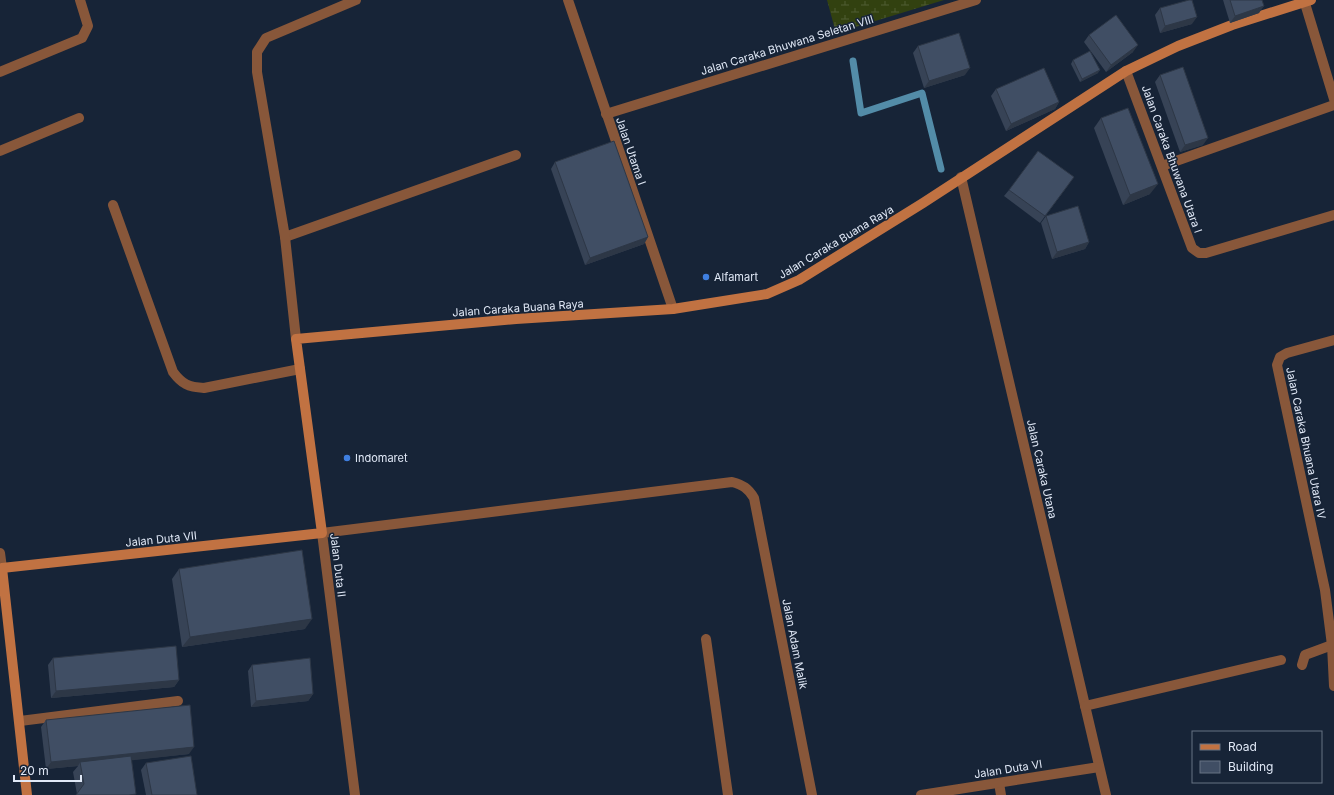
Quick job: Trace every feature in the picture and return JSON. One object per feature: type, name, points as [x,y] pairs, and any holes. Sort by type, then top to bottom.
[{"type":"street","points":[[0,72],[82,38],[88,26],[80,0]]},
{"type":"street","points":[[296,339],[285,237],[257,72],[257,52],[266,38],[356,0]]},
{"type":"street","name":"Jalan Utama I","points":[[568,0],[673,309]]},
{"type":"street","name":"Jalan Caraka Bhuwana Seletan VIII","points":[[606,114],[946,4],[976,0]]},
{"type":"street","points":[[1306,1],[1334,99]]},
{"type":"street","name":"Jalan Caraka Buana Raya","points":[[296,339],[516,319],[673,309],[767,294],[799,280],[923,203],[1126,71],[1178,46],[1232,25],[1306,1]]},
{"type":"street","name":"Jalan Caraka Bhuwana Utara I","points":[[1126,71],[1192,248],[1199,253],[1206,253],[1334,215]]},
{"type":"street","points":[[1162,166],[1334,105]]},
{"type":"street","points":[[0,151],[79,118]]},
{"type":"street","points":[[285,237],[516,155]]},
{"type":"street","name":"Jalan Caraka Utana","points":[[961,177],[1099,767]]},
{"type":"street","points":[[113,205],[173,372],[182,383],[191,387],[204,388],[300,369]]},
{"type":"street","name":"Jalan Duta II","points":[[296,339],[355,795]]},
{"type":"street","name":"Jalan Caraka Bhuana Utara IV","points":[[1334,340],[1287,353],[1280,357],[1277,365],[1325,590],[1332,645],[1334,686]]},
{"type":"street","name":"Jalan Adam Malik","points":[[322,534],[732,482],[743,485],[750,490],[754,498],[812,795]]},
{"type":"street","name":"Jalan Duta VII","points":[[2,568],[322,534]]},
{"type":"street","points":[[0,553],[20,721],[27,795]]},
{"type":"street","points":[[706,639],[728,795]]},
{"type":"street","points":[[1302,665],[1305,655],[1332,645]]},
{"type":"street","points":[[1085,706],[1282,660]]},
{"type":"street","points":[[20,721],[178,701]]},
{"type":"street","points":[[1099,767],[1106,795]]},
{"type":"street","name":"Jalan Duta VI","points":[[921,795],[1099,767]]},
{"type":"street","points":[[999,783],[1001,795]]},
{"type":"green space","points":[[827,0],[944,0],[836,33]]},
{"type":"building","points":[[1192,0],[1197,17],[1165,26],[1160,8]]},
{"type":"building","points":[[1230,0],[1262,0],[1264,6],[1235,16]]},
{"type":"building","points":[[1116,15],[1138,45],[1111,65],[1089,35]]},
{"type":"building","points":[[959,33],[970,68],[929,81],[918,46]]},
{"type":"building","points":[[1090,51],[1100,70],[1082,79],[1073,60]]},
{"type":"building","points":[[1183,67],[1208,138],[1185,145],[1160,75]]},
{"type":"building","points":[[1044,68],[1059,102],[1011,124],[996,89]]},
{"type":"building","points":[[1128,108],[1158,184],[1130,195],[1101,118]]},
{"type":"building","points":[[614,141],[648,237],[590,258],[555,162]]},
{"type":"building","points":[[1038,151],[1074,177],[1045,216],[1009,190]]},
{"type":"building","points":[[1078,206],[1089,242],[1057,252],[1046,216]]},
{"type":"building","points":[[302,550],[312,619],[190,637],[179,569]]},
{"type":"building","points":[[176,646],[179,680],[56,691],[53,658]]},
{"type":"building","points":[[310,658],[313,694],[256,701],[252,665]]},
{"type":"building","points":[[190,705],[194,747],[51,762],[46,720]]},
{"type":"building","points":[[131,756],[136,794],[76,795],[84,784],[80,762]]},
{"type":"building","points":[[191,756],[197,795],[152,795],[146,763]]},
{"type":"waterway","points":[[853,61],[861,113],[922,93],[941,169]]},
{"type":"place","name":"Alfamart","points":[[706,277]]},
{"type":"place","name":"Indomaret","points":[[347,458]]}]
